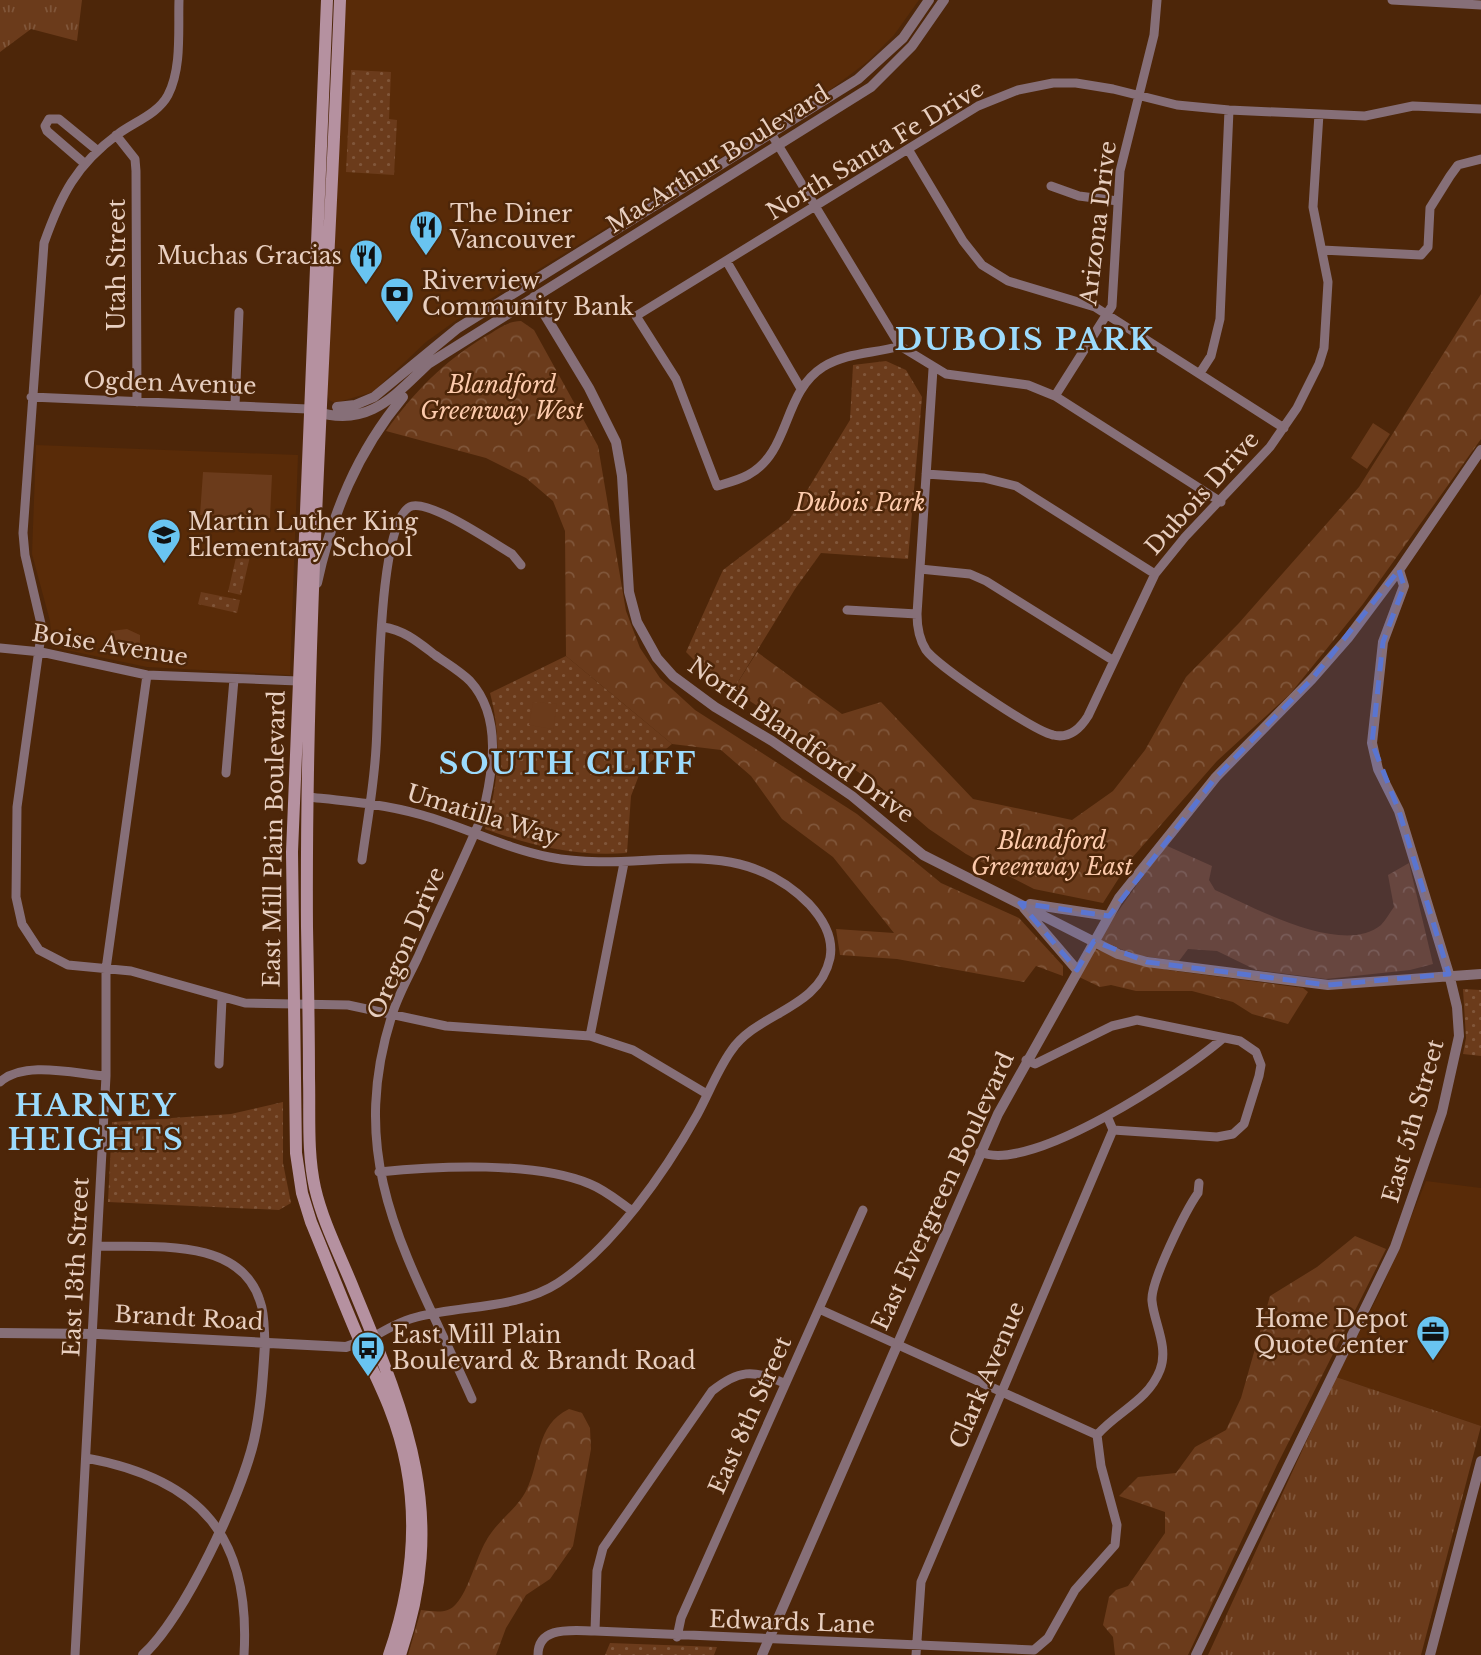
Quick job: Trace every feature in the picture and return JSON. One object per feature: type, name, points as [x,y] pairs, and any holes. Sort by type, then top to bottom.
[{"type":"main road","name":"East Mill Plain Boulevard","points":[[327,0],[308,409],[292,852],[296,1153],[302,1193],[360,1343],[391,1410],[401,1442],[412,1506],[409,1585],[389,1655]]},
{"type":"main road","name":"East Mill Plain Boulevard","points":[[340,0],[307,797],[306,1004],[311,1166],[316,1190],[412,1445],[423,1506],[418,1588],[400,1655]]},
{"type":"main road","points":[[325,35],[331,50],[328,106],[335,114]]},
{"type":"main road","points":[[321,128],[327,144],[325,190],[332,196]]},
{"type":"street","points":[[179,0],[176,67],[166,99],[154,112],[116,135],[84,163],[58,202],[44,243],[23,533],[30,582],[42,628],[17,807],[16,897],[22,924],[39,950],[68,965],[163,978],[222,999],[348,1005],[446,1026],[590,1036],[633,1050],[707,1094],[666,1163],[589,1262],[554,1285],[514,1300],[402,1321],[373,1337]]},
{"type":"street","name":"MacArthur Boulevard","points":[[322,410],[348,406],[374,397],[458,328],[858,79],[903,38],[929,0]]},
{"type":"street","name":"MacArthur Boulevard","points":[[308,409],[364,412],[385,405],[428,364],[871,87],[912,46],[944,0]]},
{"type":"street","name":"Arizona Drive","points":[[1055,396],[1108,315],[1114,295],[1122,158],[1154,36],[1157,0]]},
{"type":"street","points":[[1392,0],[1481,5]]},
{"type":"street","name":"North Santa Fe Drive","points":[[800,387],[771,456],[748,475],[717,486],[685,400],[636,316],[978,106],[1018,90],[1053,83],[1076,83],[1195,108],[1365,116],[1413,106],[1481,109]]},
{"type":"street","points":[[1200,373],[1210,356],[1220,319],[1229,110]]},
{"type":"street","name":"Dubois Drive","points":[[917,614],[921,640],[938,663],[1041,731],[1066,735],[1080,729],[1155,574],[1284,428],[1314,375],[1324,348],[1328,282],[1314,207],[1320,114]]},
{"type":"street","points":[[84,163],[47,131],[45,127],[49,119],[59,119],[98,151]]},
{"type":"street","name":"Utah Street","points":[[116,135],[135,159],[136,171],[137,402]]},
{"type":"street","points":[[772,135],[900,346],[933,369],[962,378],[1028,385],[1055,396],[1221,502]]},
{"type":"street","points":[[908,149],[964,241],[982,265],[1008,281],[1080,301],[1108,315],[1284,428]]},
{"type":"street","points":[[1322,250],[1420,255],[1428,247],[1430,208],[1458,165],[1481,159]]},
{"type":"street","points":[[1051,186],[1079,196],[1118,201]]},
{"type":"street","points":[[727,262],[800,387],[821,369],[842,357],[900,346]]},
{"type":"street","name":"North Blandford Drive","points":[[534,297],[589,388],[615,442],[623,488],[629,592],[637,622],[657,659],[673,676],[715,707],[772,741],[852,796],[923,855],[1118,954],[1147,962],[1328,985],[1449,974],[1481,974]]},
{"type":"street","points":[[235,405],[239,312]]},
{"type":"street","points":[[315,593],[327,538],[343,493],[359,462],[401,399],[436,361]]},
{"type":"street","points":[[847,610],[917,614],[933,369]]},
{"type":"street","name":"Ogden Avenue","points":[[31,397],[308,409]]},
{"type":"street","name":"East Evergreen Boulevard","points":[[762,1655],[894,1345],[980,1152],[1026,1060],[1086,954],[1153,853],[1216,778],[1312,679],[1399,570],[1481,450]]},
{"type":"street","points":[[926,474],[984,478],[1016,486],[1155,574]]},
{"type":"street","points":[[362,860],[370,803],[391,544],[406,508],[416,505],[432,509],[512,554],[521,565]]},
{"type":"street","points":[[920,569],[970,574],[986,581],[1114,661]]},
{"type":"street","name":"East 5th Street","points":[[1196,1655],[1408,1216],[1442,1112],[1457,1055],[1459,1023],[1449,974],[1399,811],[1378,769],[1372,743],[1382,642],[1404,586],[1399,570]]},
{"type":"street","name":"Oregon Drive","points":[[383,627],[400,629],[470,680],[487,706],[493,736],[488,791],[474,835],[392,1014],[381,1060],[374,1117],[379,1172],[387,1207],[400,1242],[472,1399]]},
{"type":"street","name":"Boise Avenue","points":[[0,648],[40,652],[148,675],[298,681]]},
{"type":"street","name":"East 13th Street","points":[[75,1655],[106,1076],[106,969],[148,675]]},
{"type":"street","points":[[226,773],[234,679]]},
{"type":"street","name":"Umatilla Way","points":[[307,797],[370,803],[425,816],[474,835],[550,857],[580,862],[624,863],[700,858],[748,864],[776,877],[799,894],[817,912],[829,933],[830,957],[823,977],[811,993],[741,1035],[707,1094]]},
{"type":"street","points":[[590,1036],[624,863]]},
{"type":"street","points":[[1020,903],[1109,916]]},
{"type":"street","points":[[1020,903],[1077,971]]},
{"type":"street","points":[[219,1064],[222,999]]},
{"type":"street","points":[[1026,1060],[1035,1063],[1112,1026],[1137,1020],[1250,1045],[1261,1065],[1240,1130],[1217,1137],[1113,1130],[1107,1116]]},
{"type":"street","points":[[980,1152],[1005,1156],[1107,1116],[1175,1076],[1222,1039]]},
{"type":"street","points":[[3,1080],[40,1071],[106,1076]]},
{"type":"street","name":"Clark Avenue","points":[[916,1650],[921,1582],[1113,1130]]},
{"type":"street","points":[[379,1172],[434,1166],[546,1172],[589,1184],[631,1210]]},
{"type":"street","points":[[819,1310],[1097,1435],[1144,1396],[1161,1369],[1163,1350],[1153,1290],[1198,1193],[1199,1183]]},
{"type":"street","name":"East 8th Street","points":[[677,1637],[681,1618],[863,1210]]},
{"type":"street","points":[[97,1245],[199,1251],[218,1256],[249,1280],[260,1299],[265,1344],[254,1440],[242,1479],[180,1610],[161,1638],[144,1655]]},
{"type":"street","name":"Brandt Road","points":[[0,1334],[92,1334],[346,1347],[373,1337]]},
{"type":"street","points":[[595,1631],[597,1570],[603,1548],[712,1391],[730,1376],[748,1373],[765,1375],[784,1383]]},
{"type":"street","name":"Edwards Lane","points":[[538,1655],[541,1640],[548,1634],[595,1631],[916,1650],[1034,1650],[1048,1638],[1075,1590],[1115,1545],[1117,1525],[1101,1466],[1097,1435]]},
{"type":"street","points":[[86,1458],[120,1464],[166,1483],[195,1504],[219,1530],[239,1570],[244,1594],[244,1655]]},
{"type":"street","points":[[1430,1655],[1481,1461]]},
{"type":"highlighted area","points":[[1399,570],[1404,586],[1383,642],[1372,743],[1399,811],[1449,974],[1328,985],[1147,962],[1094,941],[1077,970],[1020,903],[1109,916],[1216,777],[1312,679]]},
{"type":"shaded area","points":[[345,0],[919,0],[894,35],[867,62],[830,90],[458,319],[426,342],[373,392],[335,403],[329,400],[327,394]]},
{"type":"shaded area","name":"Martin Luther King Elementary School","points":[[36,445],[298,455],[290,675],[147,667],[52,647],[50,621],[32,554]]},
{"type":"shaded area","points":[[1426,1181],[1481,1188],[1481,1426],[1336,1377],[1381,1290]]},
{"type":"green space","points":[[0,0],[82,0],[77,41],[31,29],[0,52]]},
{"type":"green space","points":[[351,70],[391,72],[389,119],[397,120],[394,175],[346,172]]},
{"type":"green space","name":"Blandford Greenway East","points":[[1481,294],[1481,439],[1363,604],[1290,694],[1217,761],[1131,859],[1103,903],[1034,889],[966,854],[929,829],[878,785],[733,690],[757,652],[842,714],[881,702],[973,799],[1072,820],[1113,791],[1145,750],[1186,677],[1239,623],[1359,487]]},
{"type":"green space","name":"Blandford Greenway West","points":[[521,321],[534,330],[598,446],[626,611],[640,648],[660,678],[695,710],[857,814],[941,883],[1019,918],[1063,966],[1063,976],[1036,966],[1024,982],[897,959],[840,955],[836,929],[894,933],[833,857],[782,819],[751,776],[721,750],[672,744],[566,656],[565,531],[553,501],[526,478],[486,458],[386,431],[419,390],[443,367],[502,326]]},
{"type":"green space","name":"Dubois Park","points":[[886,361],[906,370],[922,397],[908,559],[821,553],[795,589],[733,690],[710,676],[686,652],[723,570],[789,520],[850,420],[853,365]]},
{"type":"green space","points":[[1373,423],[1390,434],[1367,469],[1351,458]]},
{"type":"green space","points":[[203,472],[272,475],[270,518],[200,515]]},
{"type":"green space","points":[[238,549],[251,552],[241,595],[228,592]]},
{"type":"green space","points":[[201,592],[240,600],[237,613],[198,604]]},
{"type":"green space","points":[[127,629],[140,635],[140,646],[125,648],[111,643],[111,631]]},
{"type":"green space","points":[[566,656],[672,744],[641,770],[631,796],[627,853],[554,849],[485,829],[497,761],[496,727],[490,693]]},
{"type":"green space","points":[[533,702],[557,704],[553,729],[529,725]]},
{"type":"green space","points":[[1165,845],[1212,866],[1209,880],[1215,890],[1298,926],[1344,935],[1365,933],[1383,923],[1394,907],[1388,875],[1409,863],[1433,964],[1410,970],[1326,979],[1256,970],[1217,951],[1188,949],[1179,961],[1141,956],[1097,941]]},
{"type":"green space","points":[[1095,949],[1168,970],[1303,988],[1308,992],[1288,1024],[1252,1014],[1233,1002],[1192,991],[1136,991],[1111,985],[1100,987],[1077,976]]},
{"type":"green space","points":[[1463,989],[1481,990],[1481,1056],[1463,1054],[1466,1038]]},
{"type":"green space","points":[[283,1102],[283,1163],[291,1203],[279,1210],[108,1202],[112,1122],[231,1114]]},
{"type":"green space","points":[[1355,1236],[1386,1249],[1277,1465],[1188,1655],[1115,1655],[1113,1637],[1103,1625],[1109,1597],[1116,1590],[1128,1586],[1165,1533],[1165,1512],[1119,1496],[1138,1477],[1176,1473],[1195,1447],[1226,1430],[1241,1398],[1270,1296],[1317,1267]]},
{"type":"green space","points":[[1336,1377],[1481,1426],[1421,1655],[1208,1655]]},
{"type":"green space","points":[[569,1409],[582,1413],[590,1428],[591,1449],[573,1546],[550,1579],[526,1595],[506,1628],[496,1655],[408,1655],[421,1610],[448,1610],[461,1598],[486,1541],[526,1491],[544,1434],[558,1416]]},
{"type":"green space","points":[[610,1643],[717,1647],[714,1655],[605,1655]]},
{"type":"place","name":"The Diner Vancouver","points":[[426,257]]},
{"type":"place","name":"Muchas Gracias","points":[[366,286]]},
{"type":"place","name":"Riverview Community Bank","points":[[397,324]]},
{"type":"place","name":"Martin Luther King Elementary School","points":[[164,565]]},
{"type":"place","name":"Home Depot QuoteCenter","points":[[1433,1362]]},
{"type":"place","name":"East Mill Plain Boulevard & Brandt Road","points":[[368,1378]]},
{"type":"district","name":"DUBOIS PARK","points":[[1025,339]]},
{"type":"district","name":"SOUTH CLIFF","points":[[568,763]]},
{"type":"district","name":"HARNEY HEIGHTS","points":[[96,1122]]}]
